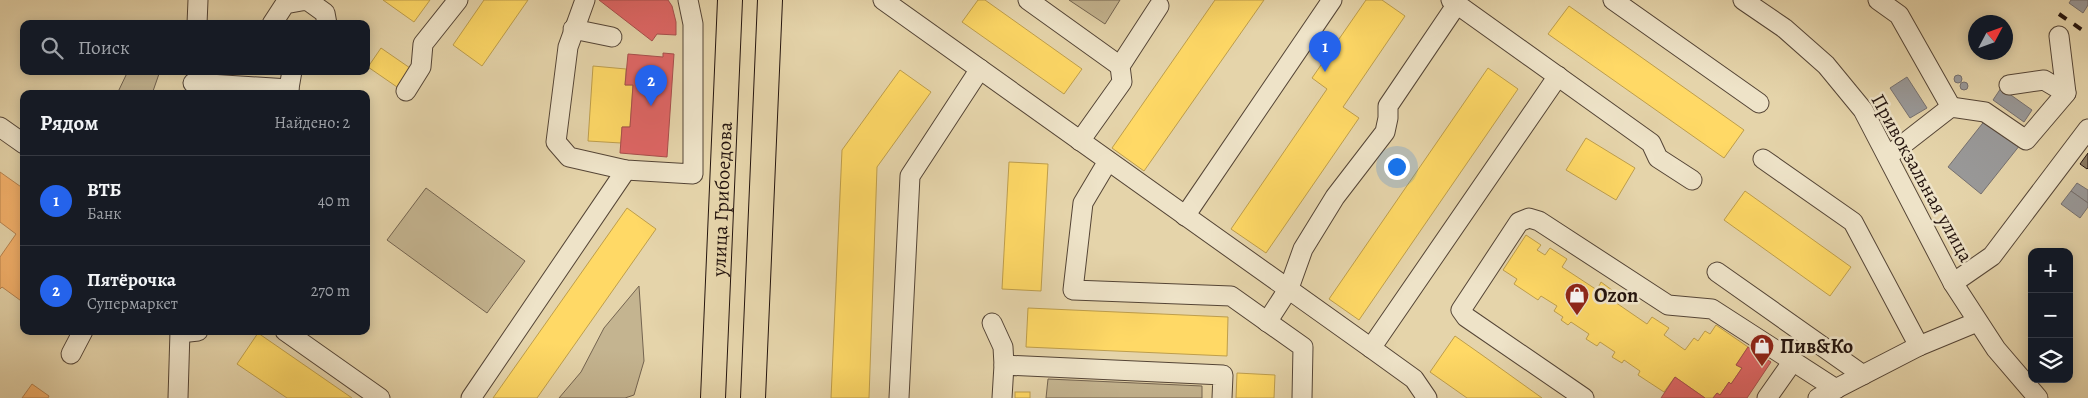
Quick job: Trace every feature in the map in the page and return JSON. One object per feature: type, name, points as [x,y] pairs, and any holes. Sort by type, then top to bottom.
[{"type":"main road","name":"улица Грибоедова","points":[[713,398],[730,0]]},
{"type":"main road","name":"улица Грибоедова","points":[[753,398],[770,0]]},
{"type":"street","points":[[197,20],[198,0]]},
{"type":"street","points":[[275,20],[285,4],[307,0],[325,13],[326,20]]},
{"type":"street","points":[[406,91],[421,66],[423,44],[458,0]]},
{"type":"street","points":[[585,0],[568,47],[556,142],[569,157],[626,170],[693,174],[723,179]]},
{"type":"street","points":[[688,0],[693,24],[693,174]]},
{"type":"street","points":[[883,0],[1414,379],[1427,398]]},
{"type":"street","points":[[1028,0],[1120,66]]},
{"type":"street","points":[[1185,216],[1332,0]]},
{"type":"street","points":[[1613,0],[1759,103]]},
{"type":"street","name":"Привокзальная улица","points":[[1743,0],[1784,28],[1826,65],[1863,110],[1953,283],[1996,349],[2038,398]]},
{"type":"street","points":[[1878,0],[1899,15],[1950,108]]},
{"type":"street","points":[[1267,322],[1289,288],[1303,249],[1335,197],[1385,132],[1388,106],[1454,2],[1651,142],[1658,158],[1692,180]]},
{"type":"street","points":[[1080,141],[1122,82],[1120,66],[1160,6]]},
{"type":"street","points":[[573,29],[612,37]]},
{"type":"street","points":[[1888,156],[1950,108],[1985,112],[2026,140],[2066,93],[2058,36]]},
{"type":"street","points":[[899,398],[910,176],[980,69]]},
{"type":"street","points":[[1371,348],[1558,76]]},
{"type":"street","points":[[2009,85],[2044,80],[2066,93]]},
{"type":"street","points":[[193,83],[290,85]]},
{"type":"street","points":[[0,127],[20,141]]},
{"type":"street","points":[[1953,283],[1992,256],[2088,129]]},
{"type":"street","points":[[1763,159],[1854,222],[1919,346]]},
{"type":"street","points":[[1108,161],[1083,203],[1073,290],[1231,296],[1303,347],[1302,398]]},
{"type":"street","points":[[471,398],[626,170]]},
{"type":"street","points":[[1584,398],[1466,317],[1461,310],[1519,222],[1529,218],[1539,221],[1668,305],[1712,308],[1836,389]]},
{"type":"street","points":[[1717,272],[1863,375]]},
{"type":"street","points":[[1818,398],[1919,346],[1977,322]]},
{"type":"street","points":[[992,323],[1003,347],[1002,398]]},
{"type":"street","points":[[71,354],[81,335]]},
{"type":"street","points":[[178,398],[180,335]]},
{"type":"street","points":[[291,335],[380,398]]},
{"type":"street","points":[[1767,398],[1793,361]]},
{"type":"street","points":[[1004,365],[1223,375],[1222,398]]},
{"type":"shaded area","points":[[1069,0],[1120,0],[1105,24]]},
{"type":"shaded area","points":[[126,75],[159,75],[153,90],[119,90]]},
{"type":"shaded area","points":[[426,188],[525,261],[487,313],[387,240]]},
{"type":"shaded area","points":[[639,286],[644,361],[634,395],[625,398],[559,398],[581,372],[604,328]]},
{"type":"shaded area","points":[[1048,379],[1202,386],[1202,398],[1046,398]]},
{"type":"building: Жильё","points":[[383,0],[430,0],[414,22]]},
{"type":"building: Жильё","points":[[484,0],[528,0],[482,66],[453,45]]},
{"type":"building: Жильё","points":[[978,0],[985,0],[1082,69],[1064,94],[962,22]]},
{"type":"building: Жильё","points":[[1215,0],[1264,0],[1144,171],[1112,148]]},
{"type":"building: Жильё","points":[[1366,0],[1382,0],[1405,16],[1343,107],[1359,118],[1266,253],[1231,229],[1327,89],[1312,78]]},
{"type":"building: Жильё","points":[[1569,6],[1744,130],[1724,158],[1548,34]]},
{"type":"building: Жильё","points":[[381,48],[410,68],[397,87],[370,68],[370,64]]},
{"type":"building: Жильё","points":[[593,66],[626,69],[625,85],[633,85],[630,127],[622,127],[621,143],[588,141]]},
{"type":"building: Жильё","points":[[1488,68],[1518,89],[1359,320],[1329,299]]},
{"type":"building: Жильё","points":[[900,70],[931,92],[877,167],[869,398],[831,398],[842,150]]},
{"type":"building: Жильё","points":[[1586,138],[1635,168],[1616,200],[1566,170]]},
{"type":"building: Жильё","points":[[1009,162],[1048,164],[1041,291],[1002,289]]},
{"type":"building: Жильё","points":[[1745,191],[1851,267],[1830,296],[1724,220]]},
{"type":"building: Жильё","points":[[627,208],[656,229],[537,398],[493,398]]},
{"type":"building: Жильё","points":[[1526,235],[1541,245],[1537,250],[1545,255],[1550,248],[1567,259],[1562,267],[1597,290],[1601,282],[1616,293],[1612,300],[1647,324],[1652,317],[1669,328],[1664,335],[1685,350],[1694,338],[1698,341],[1705,331],[1710,334],[1716,325],[1748,347],[1736,365],[1742,368],[1731,384],[1729,382],[1720,395],[1717,393],[1713,398],[1705,398],[1675,377],[1664,392],[1638,375],[1640,371],[1624,360],[1622,363],[1612,357],[1615,352],[1600,342],[1597,346],[1586,339],[1589,334],[1571,322],[1568,325],[1561,320],[1563,317],[1554,311],[1557,306],[1541,296],[1538,300],[1514,284],[1517,279],[1503,270]]},
{"type":"building: Жильё","points":[[1028,308],[1228,317],[1227,356],[1026,347]]},
{"type":"building: Жильё","points":[[257,335],[261,335],[352,398],[287,398],[237,364]]},
{"type":"building: Жильё","points":[[1455,336],[1542,398],[1467,398],[1430,372]]},
{"type":"building: Жильё","points":[[1237,373],[1275,375],[1274,398],[1236,398]]},
{"type":"building: Жильё","points":[[1015,392],[1030,392],[1030,398],[1015,398]]},
{"type":"building: Торговля","points":[[599,0],[668,0],[672,6],[676,22],[676,35],[657,34],[652,41]]},
{"type":"building: Торговля","points":[[663,53],[674,54],[667,157],[620,153],[622,127],[630,127],[633,85],[625,85],[628,54],[663,57]]},
{"type":"building: Торговля","points":[[1748,347],[1771,362],[1747,398],[1713,398],[1717,393],[1720,395],[1729,382],[1731,384],[1742,368],[1736,365]]},
{"type":"building: Торговля","points":[[1675,377],[1705,398],[1661,398]]},
{"type":"building: Медицина","points":[[0,172],[20,186],[20,300],[2,287],[0,289],[0,257],[16,234],[0,222]]},
{"type":"building: Медицина","points":[[32,384],[49,396],[48,398],[22,398]]},
{"type":"building: Промзона","points":[[2071,0],[2088,0],[2088,5],[2083,13],[2069,3]]},
{"type":"building: Промзона","points":[[1958,75],[1962,79],[1958,83],[1954,79]]},
{"type":"building: Промзона","points":[[1907,77],[1927,108],[1910,118],[1890,88]]},
{"type":"building: Промзона","points":[[1964,82],[1968,86],[1964,90],[1960,86]]},
{"type":"building: Промзона","points":[[2001,88],[2032,110],[2024,122],[1993,100]]},
{"type":"building: Промзона","points":[[1986,119],[2020,145],[1981,194],[1948,167]]},
{"type":"building: Промзона","points":[[2077,183],[2088,190],[2088,203],[2071,191]]},
{"type":"building: Промзона","points":[[2071,191],[2088,203],[2088,207],[2080,218],[2061,204]]},
{"type":"building: Прочее","points":[[2088,153],[2088,168],[2087,169],[2080,164]]},
{"type":"railway","points":[[2059,14],[2088,34]]},
{"type":"place","name":"ВТБ","points":[[1325,72]]},
{"type":"place","name":"Пятёрочка","points":[[651,106]]},
{"type":"place","name":"Ozon","points":[[1577,316]]},
{"type":"place","name":"Пив&Ко","points":[[1762,367]]}]
